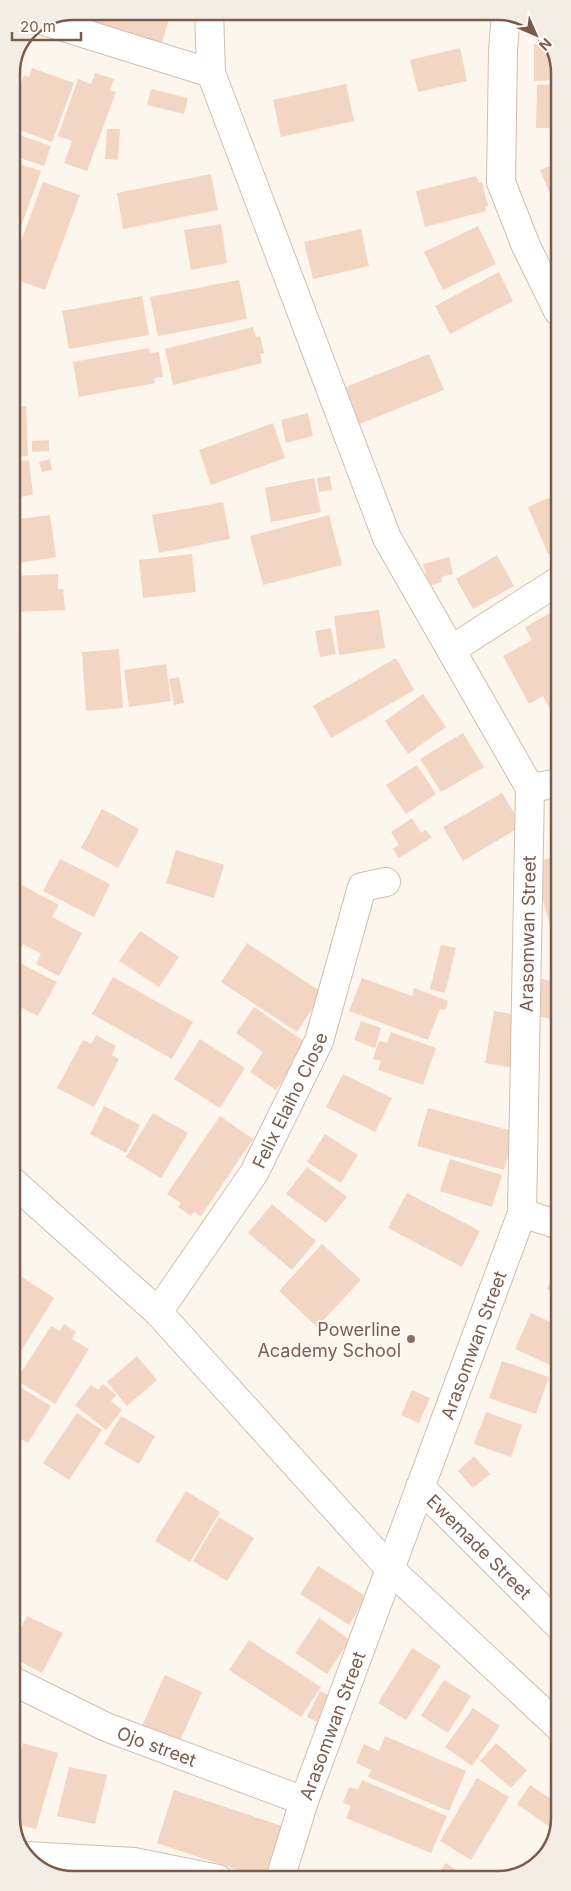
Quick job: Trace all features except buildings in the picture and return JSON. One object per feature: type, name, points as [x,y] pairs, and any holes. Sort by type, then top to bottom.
[{"type":"street","points":[[210,20],[211,73],[387,538],[530,788],[551,784]]},
{"type":"street","points":[[505,21],[503,51],[501,182],[526,246],[551,297]]},
{"type":"street","points":[[53,24],[211,73]]},
{"type":"street","points":[[451,650],[551,586]]},
{"type":"street","name":"Arasomwan Street","points":[[282,1871],[304,1801],[522,1213],[530,788]]},
{"type":"street","name":"Felix Elaiho Close","points":[[158,1312],[254,1173],[319,1041],[362,887],[386,882]]},
{"type":"street","points":[[20,1188],[158,1312],[391,1570],[551,1720]]},
{"type":"street","points":[[522,1213],[551,1222]]},
{"type":"street","name":"Ewemade Street","points":[[420,1487],[551,1619]]},
{"type":"street","name":"Ojo street","points":[[20,1684],[106,1726],[304,1801]]},
{"type":"street","points":[[37,1857],[134,1862],[178,1871]]},
{"type":"place","name":"Powerline Academy School","points":[[411,1339]]}]
